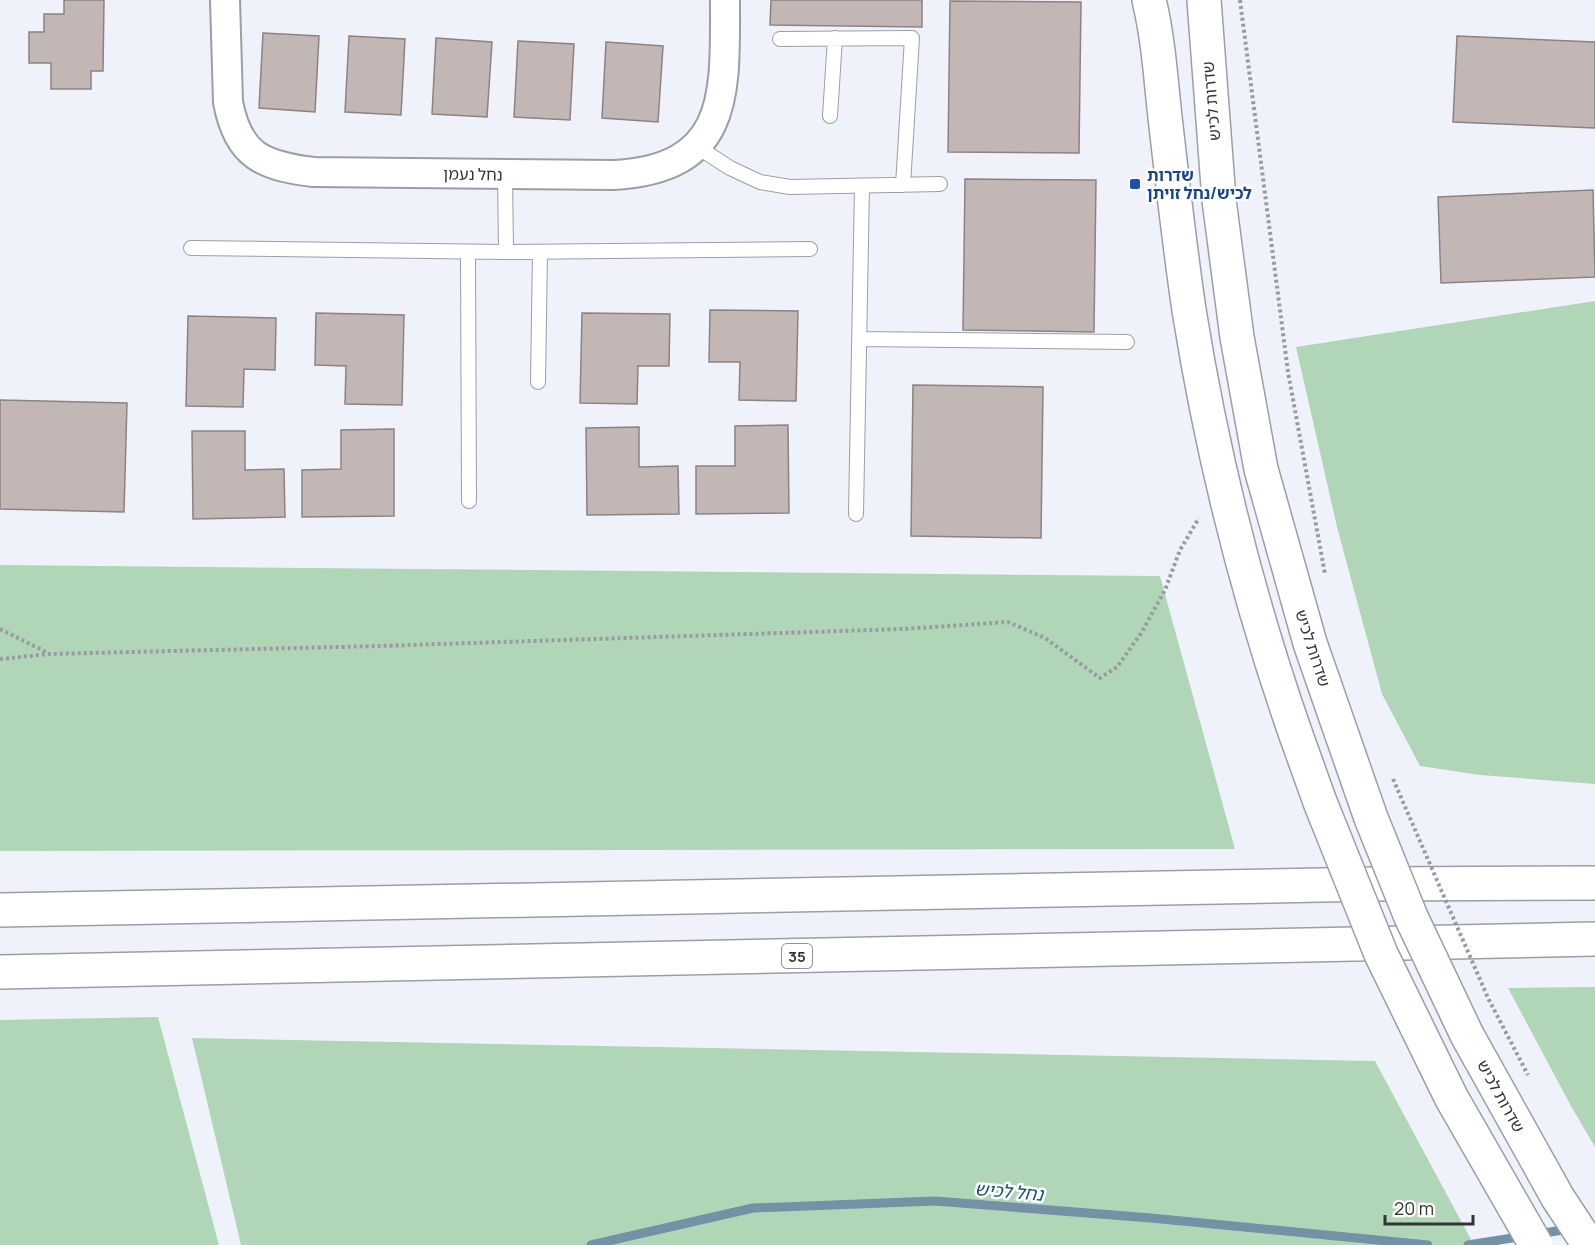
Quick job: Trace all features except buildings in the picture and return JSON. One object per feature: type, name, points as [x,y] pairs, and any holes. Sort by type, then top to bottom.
[{"type":"main road","points":[[1149,0],[1158,54],[1189,310],[1215,451],[1276,680],[1320,802],[1377,944],[1451,1097],[1536,1245]]},
{"type":"main road","name":"שדרות לכיש","points":[[1204,0],[1219,200],[1237,338],[1261,469],[1310,644],[1371,818],[1411,917],[1467,1035],[1557,1198],[1589,1245]]},
{"type":"main road","points":[[0,910],[1362,885],[1595,883]]},
{"type":"main road","name":"35","points":[[0,972],[1595,939]]},
{"type":"street","name":"נחל נעמן","points":[[225,0],[228,102],[235,131],[254,155],[269,163],[289,169],[314,172],[505,174],[630,174],[669,164],[689,153],[710,128],[718,112],[723,93],[725,0]]},
{"type":"lane","points":[[830,116],[835,38]]},
{"type":"lane","points":[[780,39],[912,38],[903,185]]},
{"type":"lane","points":[[696,146],[730,168],[760,182],[790,187],[940,184]]},
{"type":"lane","points":[[505,174],[506,252]]},
{"type":"lane","points":[[856,514],[862,186]]},
{"type":"lane","points":[[191,248],[468,252],[810,249]]},
{"type":"lane","points":[[468,252],[469,501]]},
{"type":"lane","points":[[538,382],[540,252]]},
{"type":"lane","points":[[860,339],[1127,342]]},
{"type":"path","points":[[1240,0],[1288,372],[1326,577]]},
{"type":"path","points":[[0,659],[49,654],[903,629],[1008,622],[1045,638],[1100,678],[1117,667],[1142,632],[1165,590],[1180,550],[1198,520],[1226,494]]},
{"type":"path","points":[[0,629],[49,654]]},
{"type":"path","points":[[1393,777],[1488,998],[1532,1082]]},
{"type":"green space","points":[[1595,301],[1595,784],[1480,775],[1420,766],[1382,694],[1337,527],[1296,347]]},
{"type":"green space","points":[[0,565],[1160,576],[1235,849],[0,851]]},
{"type":"green space","points":[[1595,987],[1595,1147],[1508,988]]},
{"type":"green space","points":[[158,1017],[219,1245],[0,1245],[0,1020]]},
{"type":"green space","points":[[192,1038],[1375,1061],[1474,1245],[241,1245]]},
{"type":"waterway","name":"נחל לכיש","points":[[591,1245],[753,1208],[935,1201],[1151,1218],[1428,1245]]},
{"type":"waterway","name":"נחל לכיש","points":[[1468,1245],[1569,1229]]},
{"type":"place","name":"שדרות לכיש/נחל זויתן","points":[[1135,184]]}]
